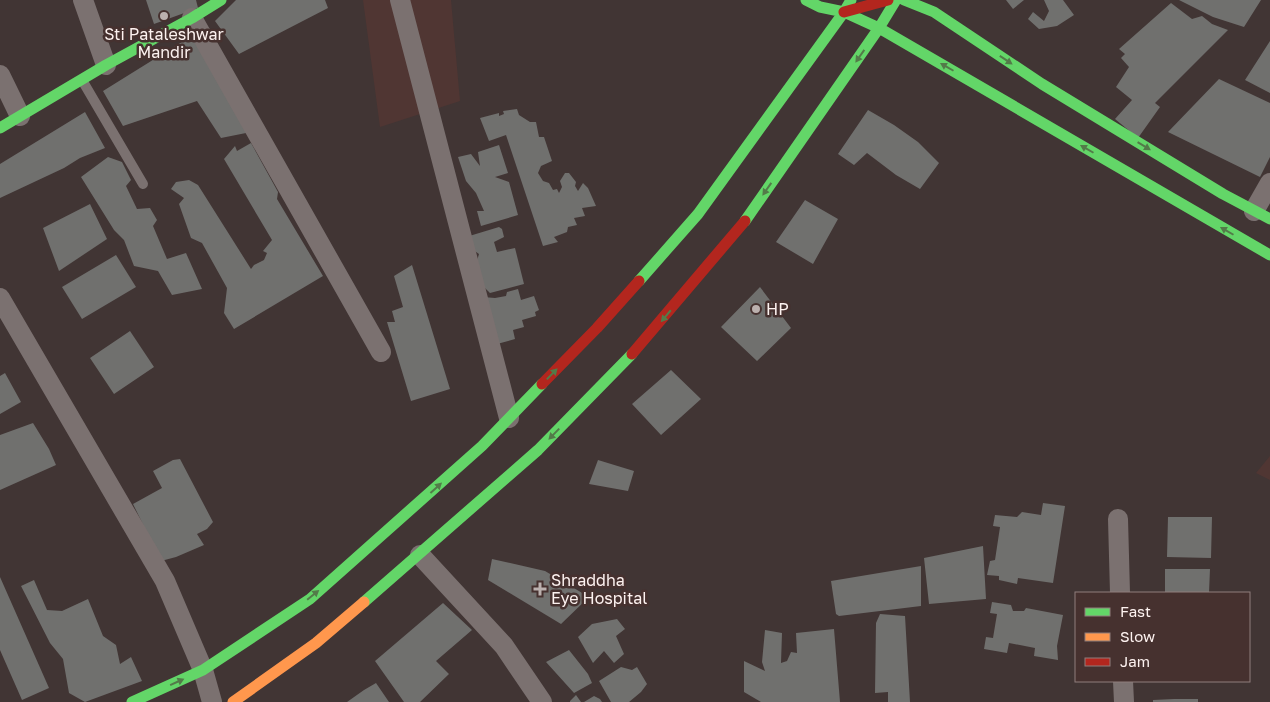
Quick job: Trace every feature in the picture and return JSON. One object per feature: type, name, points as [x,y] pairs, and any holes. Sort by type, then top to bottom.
[{"type":"main road","points":[[0,128],[81,79],[221,0]]},
{"type":"main road","points":[[806,0],[820,7],[844,12],[879,28],[1241,240],[1270,255]]},
{"type":"main road","points":[[132,702],[203,670],[310,599],[482,446],[597,328],[698,214],[851,0]]},
{"type":"main road","points":[[844,12],[888,0]]},
{"type":"main road","points":[[233,702],[316,643],[420,555],[538,450],[644,342],[742,226],[879,28],[896,0]]},
{"type":"main road","points":[[904,0],[934,12],[1042,84],[1223,194],[1262,215]]},
{"type":"street","points":[[83,0],[106,65]]},
{"type":"street","points":[[400,0],[510,418]]},
{"type":"street","points":[[192,18],[381,352]]},
{"type":"street","points":[[0,75],[20,116]]},
{"type":"street","points":[[1262,215],[1270,183]]},
{"type":"street","points":[[0,298],[164,580],[203,670],[212,702]]},
{"type":"street","points":[[1118,520],[1120,592]]},
{"type":"street","points":[[420,555],[504,646],[542,702]]},
{"type":"street","points":[[1123,682],[1124,702]]},
{"type":"lane","points":[[81,79],[143,184]]},
{"type":"shaded area","points":[[363,0],[451,0],[460,101],[380,127]]},
{"type":"shaded area","points":[[1270,456],[1270,480],[1256,473]]},
{"type":"building","name":"Sti Pataleshwar Mandir","points":[[146,0],[196,0],[198,8],[154,24]]},
{"type":"building","points":[[236,0],[325,0],[328,8],[239,54],[215,21]]},
{"type":"building","points":[[1006,0],[1024,0],[1013,9]]},
{"type":"building","points":[[1044,0],[1063,0],[1074,15],[1057,26],[1039,29],[1028,19],[1033,12],[1044,21],[1049,11]]},
{"type":"building","points":[[1179,0],[1261,0],[1244,27],[1213,17]]},
{"type":"building","points":[[1171,3],[1192,19],[1202,16],[1212,24],[1228,30],[1155,103],[1160,107],[1138,138],[1115,119],[1132,100],[1116,87],[1129,67],[1121,58],[1125,54],[1119,49]]},
{"type":"building","points":[[193,35],[251,132],[221,138],[197,101],[123,126],[103,91]]},
{"type":"building","points":[[1270,41],[1270,93],[1245,80]]},
{"type":"building","points":[[1219,79],[1270,103],[1270,157],[1260,177],[1168,132]]},
{"type":"building","points":[[517,109],[519,115],[530,122],[536,122],[539,137],[544,137],[552,161],[541,166],[538,173],[543,181],[549,183],[553,190],[557,189],[559,193],[562,187],[560,181],[565,173],[569,173],[576,182],[575,186],[578,191],[583,183],[588,188],[596,206],[582,208],[585,216],[574,218],[577,225],[568,227],[567,232],[554,237],[558,242],[543,246],[506,135],[489,141],[480,118],[499,113],[499,116],[504,114],[503,111]]},
{"type":"building","points":[[868,110],[918,142],[939,163],[920,189],[896,175],[867,153],[854,165],[838,154]]},
{"type":"building","points":[[85,112],[105,148],[80,158],[64,168],[0,198],[0,164]]},
{"type":"building","points":[[251,143],[278,192],[277,199],[323,276],[234,329],[224,313],[227,288],[202,243],[191,238],[179,204],[184,198],[171,189],[176,182],[189,180],[198,185],[251,269],[254,265],[264,260],[267,253],[263,251],[272,240],[224,159],[235,146],[237,151]]},
{"type":"building","points":[[499,145],[508,173],[495,177],[509,182],[518,215],[481,226],[477,211],[484,211],[476,193],[466,181],[458,157],[471,154],[480,166],[478,152]]},
{"type":"building","points":[[108,157],[122,162],[131,180],[126,186],[137,209],[150,208],[157,220],[153,226],[167,259],[186,253],[202,289],[172,295],[158,271],[134,266],[124,240],[114,230],[81,177]]},
{"type":"building","points":[[805,200],[838,219],[813,264],[776,242]]},
{"type":"building","points":[[90,204],[107,239],[59,271],[43,228]]},
{"type":"building","points":[[499,227],[502,229],[504,237],[494,242],[497,252],[515,248],[524,284],[490,293],[481,284],[476,264],[479,254],[469,247],[466,237]]},
{"type":"building","points":[[116,255],[136,287],[82,319],[62,287]]},
{"type":"building","points":[[412,265],[450,389],[411,401],[387,322],[395,322],[392,311],[403,307],[394,276]]},
{"type":"building","points":[[760,287],[791,328],[757,361],[721,327]]},
{"type":"building","points":[[518,289],[521,300],[534,296],[539,310],[535,312],[536,316],[522,320],[524,327],[513,330],[515,339],[497,344],[483,297],[495,298],[506,296],[507,292]]},
{"type":"building","points":[[130,331],[154,367],[114,394],[90,358]]},
{"type":"building","points":[[671,370],[701,399],[661,435],[632,404]]},
{"type":"building","points":[[5,373],[21,402],[0,414],[0,376]]},
{"type":"building","points":[[33,423],[49,449],[56,465],[0,490],[0,435]]},
{"type":"building","points":[[180,459],[213,522],[207,529],[197,534],[204,545],[161,561],[133,504],[162,488],[153,471],[173,460]]},
{"type":"building","points":[[598,460],[634,471],[628,491],[589,484]]},
{"type":"building","points":[[1043,503],[1065,506],[1053,583],[1018,578],[1017,584],[999,580],[999,576],[987,575],[990,561],[995,560],[1000,527],[993,526],[995,515],[1017,517],[1022,512],[1041,515]]},
{"type":"building","points":[[1168,517],[1212,517],[1211,558],[1167,557]]},
{"type":"building","points":[[983,546],[986,599],[929,604],[924,558]]},
{"type":"building","points":[[492,559],[545,571],[589,597],[561,624],[488,580]]},
{"type":"building","points":[[921,566],[921,606],[839,616],[836,614],[831,581]]},
{"type":"building","points":[[1165,569],[1210,569],[1209,592],[1165,592]]},
{"type":"building","points":[[0,577],[49,688],[22,700],[0,650]]},
{"type":"building","points":[[34,580],[47,610],[62,611],[88,599],[103,636],[116,645],[120,664],[131,657],[142,681],[85,702],[69,693],[63,659],[50,643],[21,586]]},
{"type":"building","points":[[992,602],[1011,605],[1013,611],[1024,611],[1026,608],[1063,615],[1057,646],[1058,660],[1034,656],[1035,648],[1009,643],[1007,653],[984,649],[986,637],[993,638],[997,614],[990,613]]},
{"type":"building","points":[[443,603],[472,630],[436,661],[449,674],[420,702],[404,702],[375,661]]},
{"type":"building","points":[[880,614],[905,616],[910,702],[888,702],[888,692],[875,693],[876,623]]},
{"type":"building","points":[[617,619],[625,629],[616,636],[624,654],[614,663],[604,651],[593,663],[578,637],[592,624]]},
{"type":"building","points":[[834,629],[840,702],[761,702],[744,692],[744,661],[765,671],[762,662],[765,630],[782,633],[781,663],[787,661],[791,652],[797,653],[796,633]]},
{"type":"building","points":[[569,650],[588,674],[592,683],[574,693],[546,662]]},
{"type":"building","points":[[621,667],[632,670],[637,667],[647,684],[629,702],[611,702],[599,681]]},
{"type":"building","points":[[376,683],[389,702],[347,702],[364,690]]},
{"type":"building","points":[[576,695],[581,702],[570,702],[570,701]]},
{"type":"building","points":[[594,696],[602,702],[584,702]]},
{"type":"building","points":[[1198,699],[1198,702],[1153,702],[1153,700]]},
{"type":"traffic: fast","points":[[0,128],[221,0]]},
{"type":"traffic: fast","points":[[806,0],[820,7],[844,12],[879,28],[1270,255]]},
{"type":"traffic: fast","points":[[639,281],[698,214],[851,0]]},
{"type":"traffic: fast","points":[[745,221],[879,28],[896,0]]},
{"type":"traffic: fast","points":[[904,0],[934,12],[1042,84],[1223,194],[1270,219]]},
{"type":"traffic: fast","points":[[364,602],[538,450],[632,354]]},
{"type":"traffic: fast","points":[[132,702],[203,670],[310,599],[482,446],[542,384]]},
{"type":"traffic: slow","points":[[233,702],[316,643],[364,602]]},
{"type":"traffic: jam","points":[[844,12],[888,0]]},
{"type":"traffic: jam","points":[[632,354],[745,221]]},
{"type":"traffic: jam","points":[[542,384],[597,328],[639,281]]},
{"type":"place","name":"Sti Pataleshwar Mandir","points":[[164,16]]},
{"type":"place","name":"HP","points":[[756,309]]},
{"type":"place","name":"Shraddha Eye Hospital","points":[[540,589]]}]
